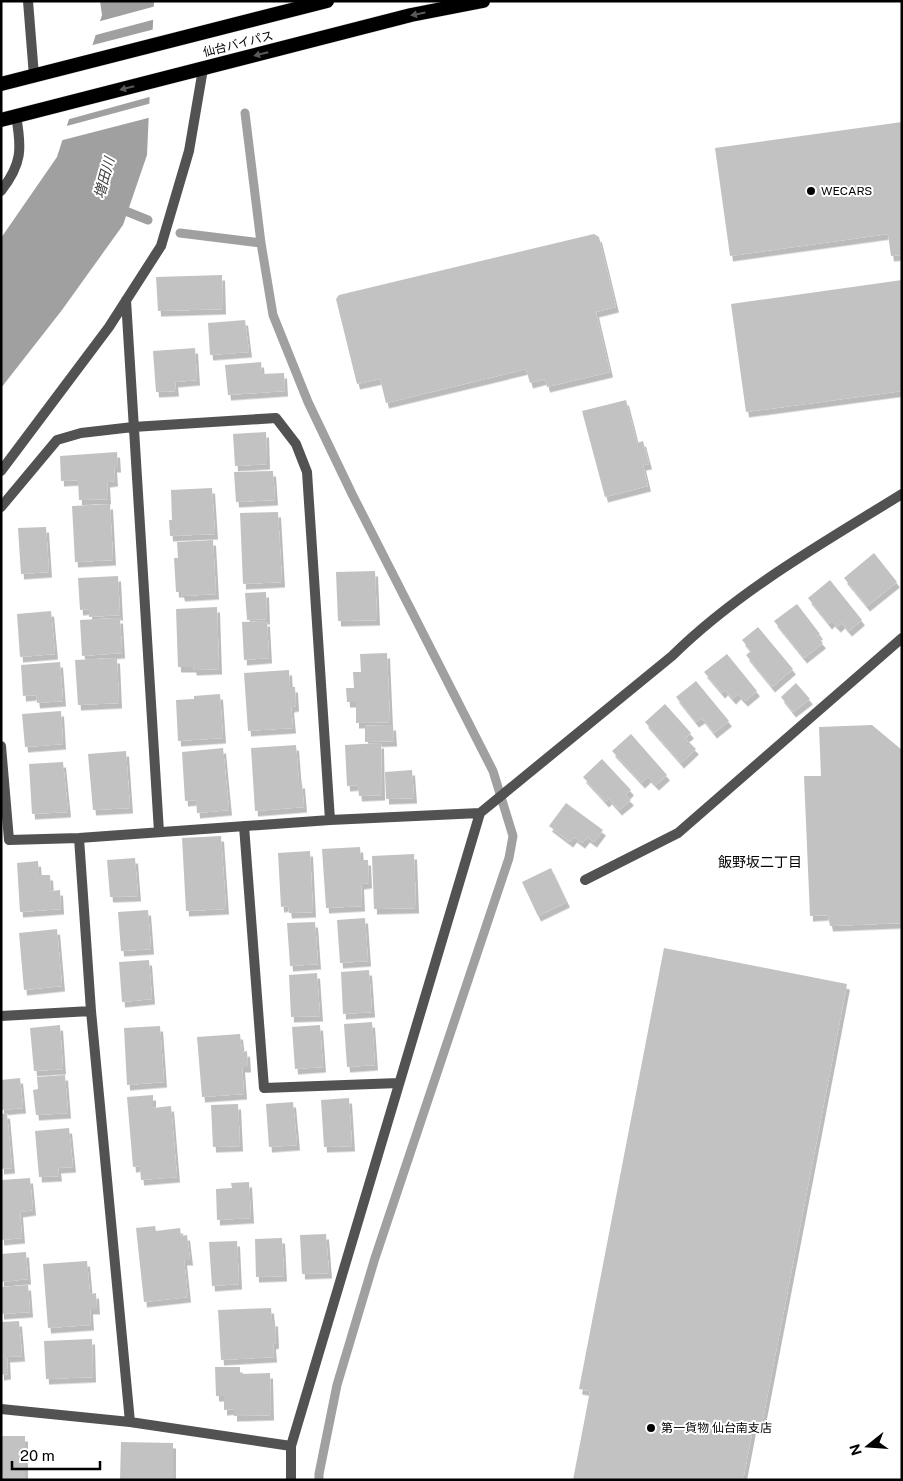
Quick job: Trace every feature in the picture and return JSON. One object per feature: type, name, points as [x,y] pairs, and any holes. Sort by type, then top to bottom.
[{"type":"highway","name":"仙台バイパス","points":[[1,84],[327,1]]},
{"type":"highway","name":"仙台バイパス","points":[[1,120],[411,15],[483,1]]},
{"type":"street","points":[[28,1],[34,76]]},
{"type":"street","points":[[1,471],[109,327],[161,246],[189,151],[203,69]]},
{"type":"street","points":[[1,191],[13,176],[19,157],[20,140],[16,116]]},
{"type":"street","points":[[126,300],[159,832]]},
{"type":"street","points":[[1,507],[57,440],[81,433],[133,427],[276,418],[296,444],[307,472],[330,820]]},
{"type":"street","points":[[1,746],[9,840],[79,838],[330,820],[480,813],[672,656],[697,631],[757,586],[902,494]]},
{"type":"street","points":[[586,880],[678,832],[902,638]]},
{"type":"street","points":[[291,1480],[291,1446],[480,813]]},
{"type":"street","points":[[244,826],[264,1088],[399,1083]]},
{"type":"street","points":[[79,838],[91,1011],[130,1422]]},
{"type":"street","points":[[1,1016],[91,1011]]},
{"type":"street","points":[[1,1409],[130,1422],[291,1446]]},
{"type":"water","name":"増田川","points":[[100,1],[154,1],[147,155],[123,225],[62,310],[1,388],[1,238],[57,157],[102,15]]},
{"type":"pier","points":[[156,6],[156,19],[92,36],[97,22]]},
{"type":"pier","points":[[155,29],[153,96],[66,120],[89,46]]},
{"type":"pier","points":[[152,103],[152,117],[59,141],[63,127]]},
{"type":"building","name":"WECARS","points":[[902,122],[902,255],[891,256],[888,234],[730,256],[715,148]]},
{"type":"building","points":[[594,234],[599,237],[616,307],[596,312],[610,372],[547,387],[545,379],[530,383],[526,369],[386,403],[380,379],[357,384],[336,299],[339,295]]},
{"type":"building","points":[[222,275],[223,309],[158,311],[156,277]]},
{"type":"building","points":[[902,280],[902,391],[746,412],[731,304]]},
{"type":"building","points":[[245,320],[249,352],[210,355],[208,323]]},
{"type":"building","points":[[195,348],[197,380],[175,382],[176,391],[156,392],[153,351]]},
{"type":"building","points":[[261,362],[262,374],[284,373],[285,391],[228,395],[225,365]]},
{"type":"building","points":[[626,400],[637,443],[643,441],[649,464],[643,465],[648,486],[605,497],[582,411]]},
{"type":"building","points":[[266,432],[267,464],[235,466],[233,434]]},
{"type":"building","points":[[117,452],[118,467],[114,467],[115,481],[107,482],[108,499],[79,500],[78,480],[61,481],[60,456]]},
{"type":"building","points":[[273,471],[275,500],[236,502],[234,472]]},
{"type":"building","points":[[212,488],[215,534],[170,536],[169,520],[172,520],[171,490]]},
{"type":"building","points":[[110,504],[113,560],[75,562],[72,506]]},
{"type":"building","points":[[278,512],[282,582],[243,584],[240,513]]},
{"type":"building","points":[[46,527],[49,572],[21,574],[18,528]]},
{"type":"building","points":[[213,540],[216,594],[182,596],[181,592],[176,592],[174,558],[178,558],[177,542]]},
{"type":"building","points":[[874,553],[897,582],[867,606],[844,578]]},
{"type":"building","points":[[375,571],[377,620],[338,621],[336,572]]},
{"type":"building","points":[[118,576],[120,615],[89,617],[89,609],[80,610],[78,578]]},
{"type":"building","points":[[830,580],[862,620],[849,631],[842,623],[838,627],[832,621],[829,624],[808,598]]},
{"type":"building","points":[[266,592],[267,619],[247,620],[245,593]]},
{"type":"building","points":[[797,604],[820,634],[817,636],[823,643],[804,658],[774,621]]},
{"type":"building","points":[[217,607],[219,669],[194,670],[193,667],[178,667],[176,609]]},
{"type":"building","points":[[51,611],[55,654],[20,657],[17,614]]},
{"type":"building","points":[[120,618],[122,653],[82,656],[80,620]]},
{"type":"building","points":[[267,621],[269,658],[244,660],[242,622]]},
{"type":"building","points":[[758,627],[793,669],[772,687],[746,655],[751,651],[742,640]]},
{"type":"building","points":[[387,653],[390,722],[356,723],[356,702],[347,702],[346,688],[354,688],[353,672],[361,672],[360,654]]},
{"type":"building","points":[[727,654],[757,691],[745,701],[738,694],[733,699],[725,690],[722,693],[704,672]]},
{"type":"building","points":[[117,658],[119,703],[78,705],[75,660]]},
{"type":"building","points":[[60,662],[63,701],[37,703],[36,695],[23,696],[21,665]]},
{"type":"building","points":[[289,670],[290,687],[295,687],[296,706],[291,707],[293,728],[248,731],[244,673]]},
{"type":"building","points":[[696,681],[729,721],[714,733],[702,718],[696,722],[676,697]]},
{"type":"building","points":[[796,683],[810,699],[793,712],[781,697]]},
{"type":"building","points":[[220,694],[223,738],[178,741],[176,700],[194,699],[194,696]]},
{"type":"building","points":[[665,704],[691,733],[685,738],[696,749],[681,763],[645,722]]},
{"type":"building","points":[[61,711],[63,744],[25,747],[22,714]]},
{"type":"building","points":[[393,725],[394,741],[365,742],[365,726]]},
{"type":"building","points":[[872,725],[902,750],[902,923],[830,926],[828,915],[810,916],[804,776],[821,776],[819,727]]},
{"type":"building","points":[[631,734],[667,775],[656,785],[648,777],[642,783],[612,751]]},
{"type":"building","points":[[381,743],[382,795],[359,796],[358,785],[347,786],[345,745]]},
{"type":"building","points":[[296,745],[299,783],[302,783],[304,807],[255,811],[251,748]]},
{"type":"building","points":[[223,748],[229,810],[197,813],[196,800],[185,801],[182,752]]},
{"type":"building","points":[[126,751],[130,808],[93,810],[88,754]]},
{"type":"building","points":[[602,759],[631,790],[626,795],[631,800],[619,810],[609,799],[606,802],[583,777]]},
{"type":"building","points":[[63,762],[68,812],[32,814],[29,764]]},
{"type":"building","points":[[412,770],[414,798],[386,799],[385,772]]},
{"type":"building","points":[[566,803],[603,830],[594,842],[587,837],[582,843],[574,837],[570,842],[549,826]]},
{"type":"building","points":[[221,836],[226,909],[186,911],[182,838]]},
{"type":"building","points":[[360,847],[361,860],[368,860],[369,883],[361,884],[362,906],[326,908],[322,849]]},
{"type":"building","points":[[310,851],[313,912],[289,913],[288,906],[281,907],[278,853]]},
{"type":"building","points":[[414,854],[416,908],[374,909],[372,856]]},
{"type":"building","points":[[135,858],[138,896],[110,897],[107,860]]},
{"type":"building","points":[[38,861],[39,875],[50,875],[51,891],[60,890],[61,909],[20,912],[17,863]]},
{"type":"building","points":[[551,868],[567,902],[538,916],[522,882]]},
{"type":"building","points":[[148,910],[151,949],[121,951],[118,912]]},
{"type":"building","points":[[365,918],[368,961],[340,963],[337,920]]},
{"type":"building","points":[[315,922],[318,964],[290,966],[287,923]]},
{"type":"building","points":[[57,929],[62,986],[24,990],[19,933]]},
{"type":"building","points":[[664,948],[847,984],[761,1429],[753,1428],[743,1480],[573,1480],[590,1391],[579,1389]]},
{"type":"building","points":[[149,960],[152,999],[122,1002],[119,962]]},
{"type":"building","points":[[369,970],[372,1012],[343,1014],[341,972]]},
{"type":"building","points":[[317,973],[320,1016],[291,1017],[289,975]]},
{"type":"building","points":[[372,1022],[375,1065],[347,1067],[344,1024]]},
{"type":"building","points":[[60,1025],[63,1069],[34,1071],[30,1028]]},
{"type":"building","points":[[320,1025],[323,1067],[295,1069],[292,1027]]},
{"type":"building","points":[[160,1026],[164,1082],[127,1085],[124,1028]]},
{"type":"building","points":[[240,1034],[242,1052],[247,1051],[248,1067],[242,1067],[244,1094],[202,1097],[197,1037]]},
{"type":"building","points":[[65,1075],[68,1113],[36,1115],[33,1090],[38,1089],[37,1077]]},
{"type":"building","points":[[20,1078],[23,1108],[1,1110],[1,1080]]},
{"type":"building","points":[[153,1095],[153,1108],[171,1106],[177,1177],[141,1180],[140,1166],[133,1167],[127,1097]]},
{"type":"building","points":[[349,1098],[352,1146],[324,1147],[321,1100]]},
{"type":"building","points":[[293,1102],[297,1145],[269,1147],[266,1104]]},
{"type":"building","points":[[238,1104],[240,1146],[213,1147],[211,1105]]},
{"type":"building","points":[[7,1113],[12,1168],[1,1169],[1,1114]]},
{"type":"building","points":[[69,1128],[73,1167],[58,1168],[59,1176],[39,1177],[35,1131]]},
{"type":"building","points":[[30,1178],[33,1210],[20,1212],[22,1238],[1,1240],[1,1180]]},
{"type":"building","points":[[249,1182],[251,1218],[217,1220],[216,1189],[232,1188],[231,1183]]},
{"type":"building","points":[[155,1226],[156,1231],[180,1228],[181,1236],[187,1235],[190,1260],[184,1260],[188,1297],[144,1302],[136,1228]]},
{"type":"building","points":[[326,1234],[329,1273],[302,1274],[300,1235]]},
{"type":"building","points":[[282,1238],[284,1276],[256,1277],[255,1239]]},
{"type":"building","points":[[237,1241],[239,1284],[212,1286],[209,1242]]},
{"type":"building","points":[[26,1252],[28,1279],[1,1282],[1,1254]]},
{"type":"building","points":[[87,1261],[90,1294],[96,1293],[97,1309],[90,1309],[91,1325],[48,1328],[43,1264]]},
{"type":"building","points":[[28,1285],[30,1312],[1,1314],[1,1287]]},
{"type":"building","points":[[271,1308],[272,1321],[275,1321],[276,1343],[273,1344],[274,1357],[221,1360],[218,1310]]},
{"type":"building","points":[[19,1321],[22,1356],[7,1357],[8,1374],[1,1375],[1,1322]]},
{"type":"building","points":[[92,1339],[93,1377],[46,1379],[44,1341]]},
{"type":"building","points":[[215,1367],[240,1367],[240,1374],[270,1373],[271,1415],[234,1416],[234,1409],[224,1410],[224,1396],[216,1396]]},
{"type":"building","points":[[1,1436],[25,1436],[25,1480],[1,1480]]},
{"type":"building","points":[[121,1442],[173,1443],[173,1480],[120,1480]]},
{"type":"waterway","points":[[245,113],[261,243]]},
{"type":"waterway","points":[[118,208],[148,220]]},
{"type":"waterway","points":[[180,233],[261,243],[273,315],[308,402],[352,494],[493,771],[513,836],[509,858],[375,1258],[337,1385],[319,1480]]},
{"type":"place","name":"WECARS","points":[[811,191]]},
{"type":"place","name":"第一貨物 仙台南支店","points":[[651,1428]]},
{"type":"district","name":"飯野坂二丁目","points":[[760,862]]}]
